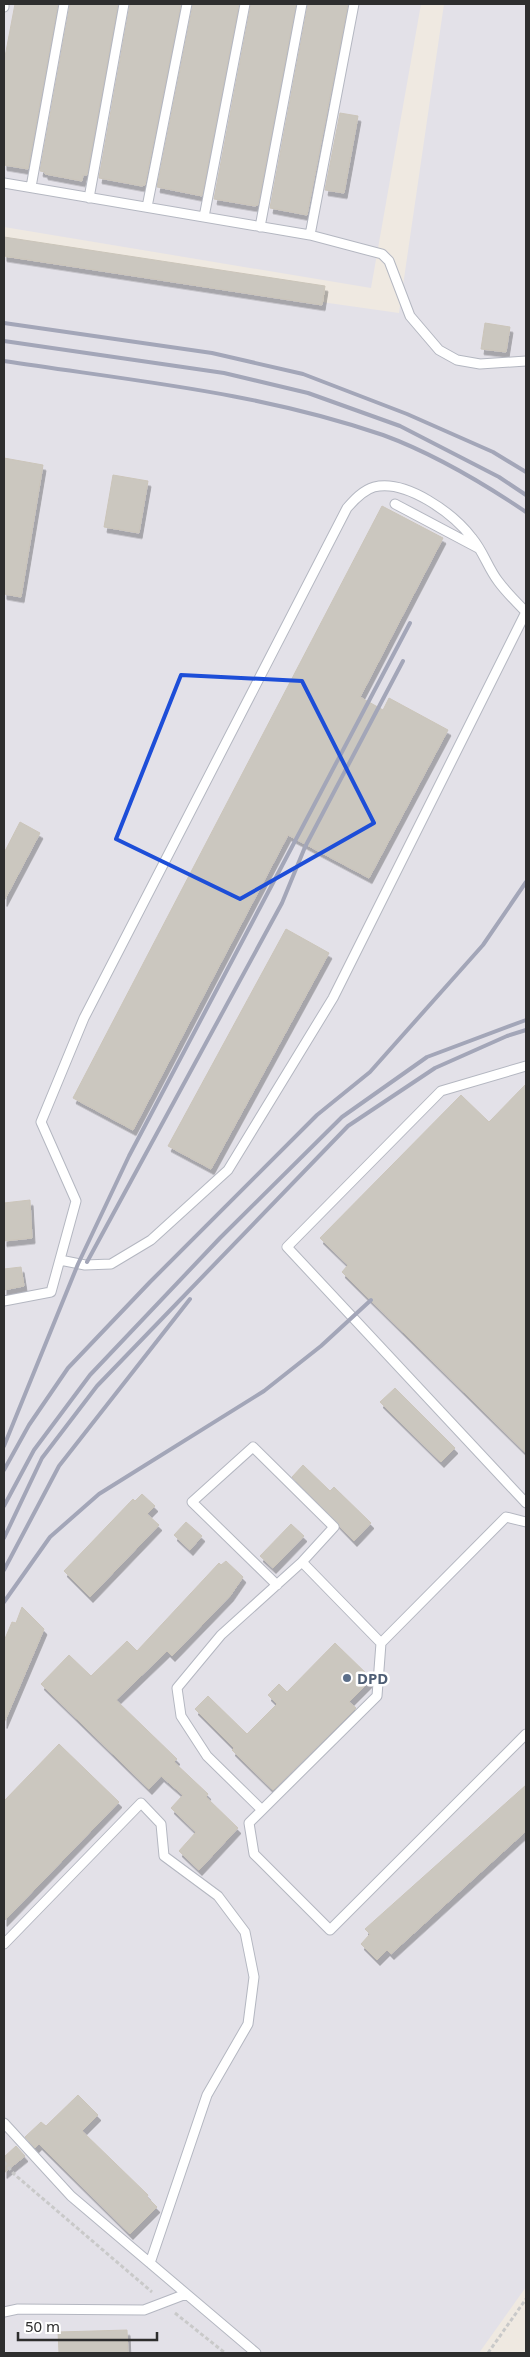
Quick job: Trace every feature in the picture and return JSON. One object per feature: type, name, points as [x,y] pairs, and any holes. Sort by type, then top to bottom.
[{"type":"lane","points":[[32,187],[64,4]]},
{"type":"lane","points":[[89,198],[124,4]]},
{"type":"lane","points":[[147,207],[187,4]]},
{"type":"lane","points":[[204,217],[246,4]]},
{"type":"lane","points":[[260,227],[302,4]]},
{"type":"lane","points":[[310,235],[354,4]]},
{"type":"lane","points":[[4,183],[310,235],[382,254],[388,261],[410,316],[439,350],[457,360],[480,364],[526,361]]},
{"type":"lane","points":[[4,1301],[51,1292],[76,1201],[41,1122],[84,1018],[347,508],[358,496],[372,487],[386,484],[410,492],[439,506],[472,538],[498,581],[526,612],[333,998],[228,1170],[152,1240],[111,1264],[85,1265],[60,1260]]},
{"type":"lane","points":[[395,504],[478,548]]},
{"type":"lane","points":[[526,1066],[441,1091],[287,1247],[526,1503]]},
{"type":"lane","points":[[262,1810],[207,1756],[180,1716],[177,1688],[221,1635],[277,1585],[302,1562],[334,1527],[253,1447],[192,1502],[277,1585]]},
{"type":"lane","points":[[526,1522],[506,1517],[381,1643],[377,1696],[249,1823],[254,1854],[330,1930],[526,1734]]},
{"type":"lane","points":[[302,1562],[381,1643]]},
{"type":"lane","points":[[4,1944],[141,1803],[161,1824],[164,1856],[218,1896],[245,1932],[254,1977],[248,2024],[207,2095],[150,2263]]},
{"type":"lane","points":[[4,2123],[71,2196],[256,2353]]},
{"type":"lane","points":[[4,2312],[18,2309],[144,2310],[186,2294]]},
{"type":"path","points":[[4,2162],[14,2174],[225,2353]]},
{"type":"path","points":[[488,2353],[526,2299]]},
{"type":"highlighted area","points":[[181,675],[302,681],[374,823],[240,899],[116,839]]},
{"type":"shaded area","points":[[4,4],[421,4],[371,288],[4,227]]},
{"type":"shaded area","points":[[444,4],[526,4],[526,2287],[479,2353],[4,2353],[4,257],[399,313]]},
{"type":"building","points":[[15,4],[58,4],[28,169],[4,165],[4,62]]},
{"type":"building","points":[[70,4],[118,4],[87,175],[83,175],[82,181],[45,174],[45,172],[40,171]]},
{"type":"building","points":[[130,4],[181,4],[145,185],[142,186],[99,178]]},
{"type":"building","points":[[193,4],[239,4],[202,196],[157,187]]},
{"type":"building","points":[[251,4],[296,4],[258,205],[255,206],[214,199]]},
{"type":"building","points":[[308,4],[348,4],[307,215],[270,208]]},
{"type":"building","points":[[340,113],[358,116],[344,193],[325,190]]},
{"type":"building","points":[[4,237],[325,286],[322,305],[4,256]]},
{"type":"building","points":[[485,323],[510,327],[506,352],[481,349]]},
{"type":"building","points":[[4,458],[43,465],[21,597],[4,594]]},
{"type":"building","points":[[113,475],[148,481],[139,533],[104,527]]},
{"type":"building","points":[[382,506],[443,538],[360,697],[383,710],[389,698],[448,730],[369,878],[288,835],[133,1130],[73,1098]]},
{"type":"building","points":[[20,822],[40,833],[4,901],[4,853]]},
{"type":"building","points":[[286,929],[329,953],[211,1169],[168,1146]]},
{"type":"building","points":[[526,1084],[526,1453],[342,1272],[348,1265],[320,1238],[461,1095],[489,1122]]},
{"type":"building","points":[[30,1200],[32,1238],[4,1241],[4,1203]]},
{"type":"building","points":[[21,1267],[24,1286],[4,1290],[4,1269]]},
{"type":"building","points":[[395,1388],[455,1448],[441,1462],[380,1402]]},
{"type":"building","points":[[303,1465],[330,1491],[334,1487],[371,1523],[354,1541],[292,1477]]},
{"type":"building","points":[[142,1494],[155,1506],[147,1514],[159,1525],[90,1597],[64,1571],[133,1499],[135,1501]]},
{"type":"building","points":[[186,1522],[202,1536],[190,1550],[174,1535]]},
{"type":"building","points":[[291,1524],[304,1536],[273,1568],[260,1556]]},
{"type":"building","points":[[226,1561],[243,1577],[230,1596],[172,1656],[167,1651],[116,1700],[177,1759],[174,1762],[208,1794],[206,1797],[238,1828],[199,1870],[179,1851],[196,1832],[171,1808],[183,1795],[161,1776],[149,1789],[41,1684],[69,1655],[91,1676],[127,1641],[137,1651],[219,1563],[221,1565]]},
{"type":"building","points":[[22,1607],[44,1629],[4,1723],[4,1641],[12,1622],[16,1623]]},
{"type":"building","points":[[335,1643],[372,1679],[349,1702],[356,1708],[273,1790],[232,1750],[234,1748],[195,1709],[208,1696],[247,1734],[277,1704],[268,1695],[279,1684],[287,1692]]},
{"type":"building","points":[[59,1744],[119,1802],[4,1921],[4,1801]]},
{"type":"building","points":[[526,1785],[526,1831],[391,1954],[387,1950],[377,1960],[361,1944],[370,1934],[365,1929]]},
{"type":"building","points":[[78,2095],[98,2115],[82,2131],[148,2195],[147,2197],[157,2207],[130,2234],[39,2144],[35,2148],[25,2137],[41,2122],[46,2126]]},
{"type":"building","points":[[16,2146],[25,2156],[4,2173],[4,2157]]},
{"type":"building","points":[[127,2330],[128,2353],[59,2353],[58,2332]]},
{"type":"railway","points":[[4,323],[212,353],[303,374],[407,414],[493,452],[526,472]]},
{"type":"railway","points":[[4,341],[224,373],[308,393],[400,426],[499,477],[526,495]]},
{"type":"railway","points":[[4,361],[195,389],[289,408],[336,420],[383,435],[420,451],[475,480],[526,512]]},
{"type":"railway","points":[[4,1446],[78,1264],[129,1156],[410,623]]},
{"type":"railway","points":[[87,1262],[282,903],[305,847],[403,661]]},
{"type":"railway","points":[[4,1470],[29,1425],[68,1368],[150,1282],[317,1115],[370,1072],[483,945],[526,882]]},
{"type":"railway","points":[[4,1506],[34,1450],[90,1375],[220,1238],[342,1117],[427,1057],[526,1020]]},
{"type":"railway","points":[[4,1538],[42,1458],[97,1386],[348,1126],[435,1068],[507,1036],[526,1030]]},
{"type":"railway","points":[[4,1570],[59,1466],[190,1299]]},
{"type":"railway","points":[[4,1602],[50,1537],[99,1494],[264,1391],[321,1346],[371,1300]]},
{"type":"place","name":"DPD","points":[[347,1678]]}]
